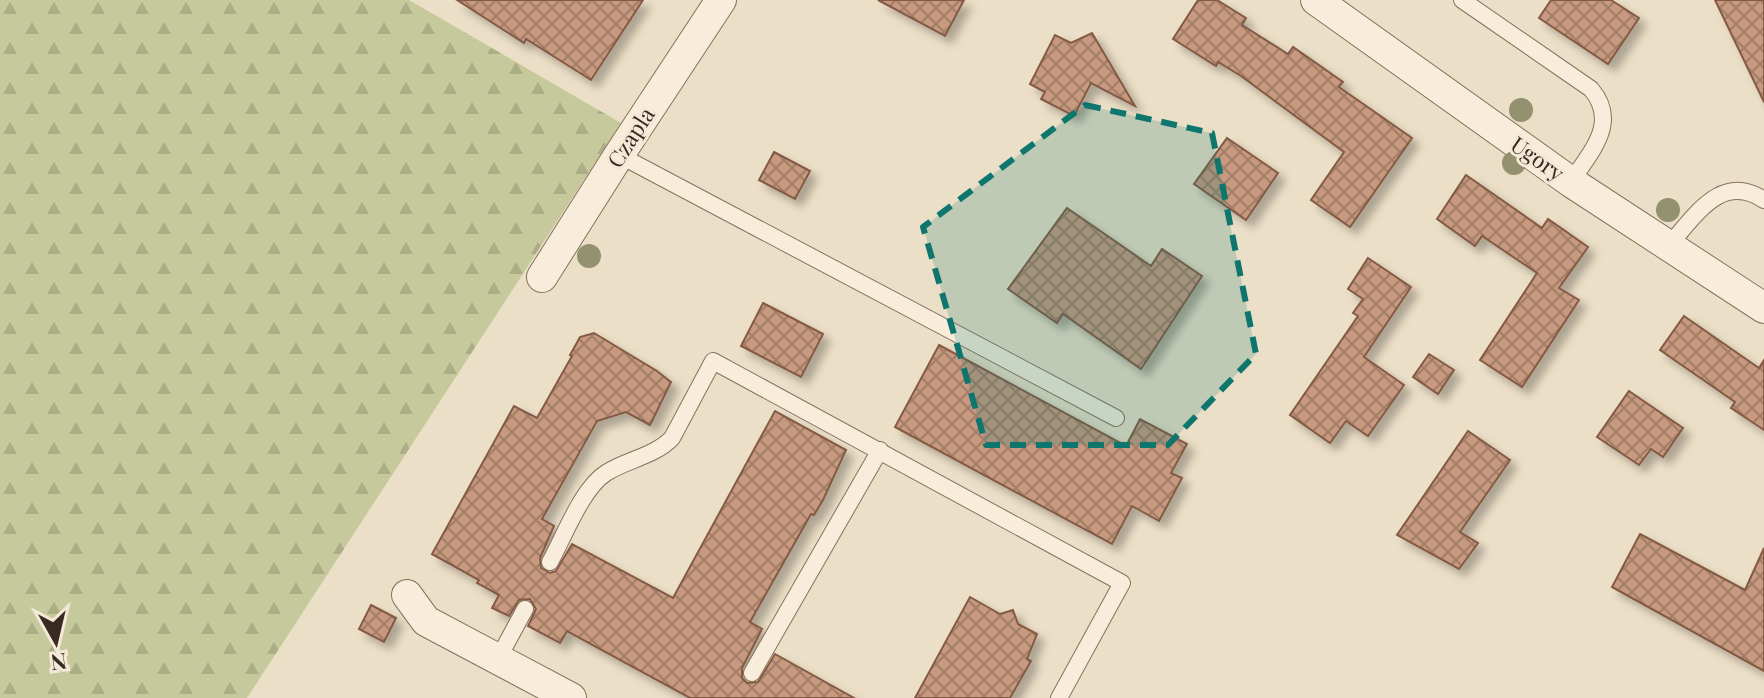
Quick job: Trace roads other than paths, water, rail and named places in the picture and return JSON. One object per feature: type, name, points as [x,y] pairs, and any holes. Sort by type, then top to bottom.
[{"type":"street","name":"Czapla","points":[[542,277],[721,0]]},
{"type":"street","name":"Ugory","points":[[1316,0],[1571,182],[1764,308]]},
{"type":"street","points":[[407,595],[426,621],[571,698]]},
{"type":"lane","points":[[1462,0],[1591,89],[1598,97],[1604,115],[1599,139],[1571,182]]},
{"type":"lane","points":[[619,155],[1116,418]]},
{"type":"lane","points":[[1668,246],[1710,201],[1722,193],[1747,191],[1764,200]]},
{"type":"lane","points":[[550,562],[595,482],[610,470],[662,447],[672,438],[713,361],[1122,583],[1059,698]]},
{"type":"lane","points":[[752,673],[880,450]]},
{"type":"lane","points":[[498,659],[525,609]]}]
